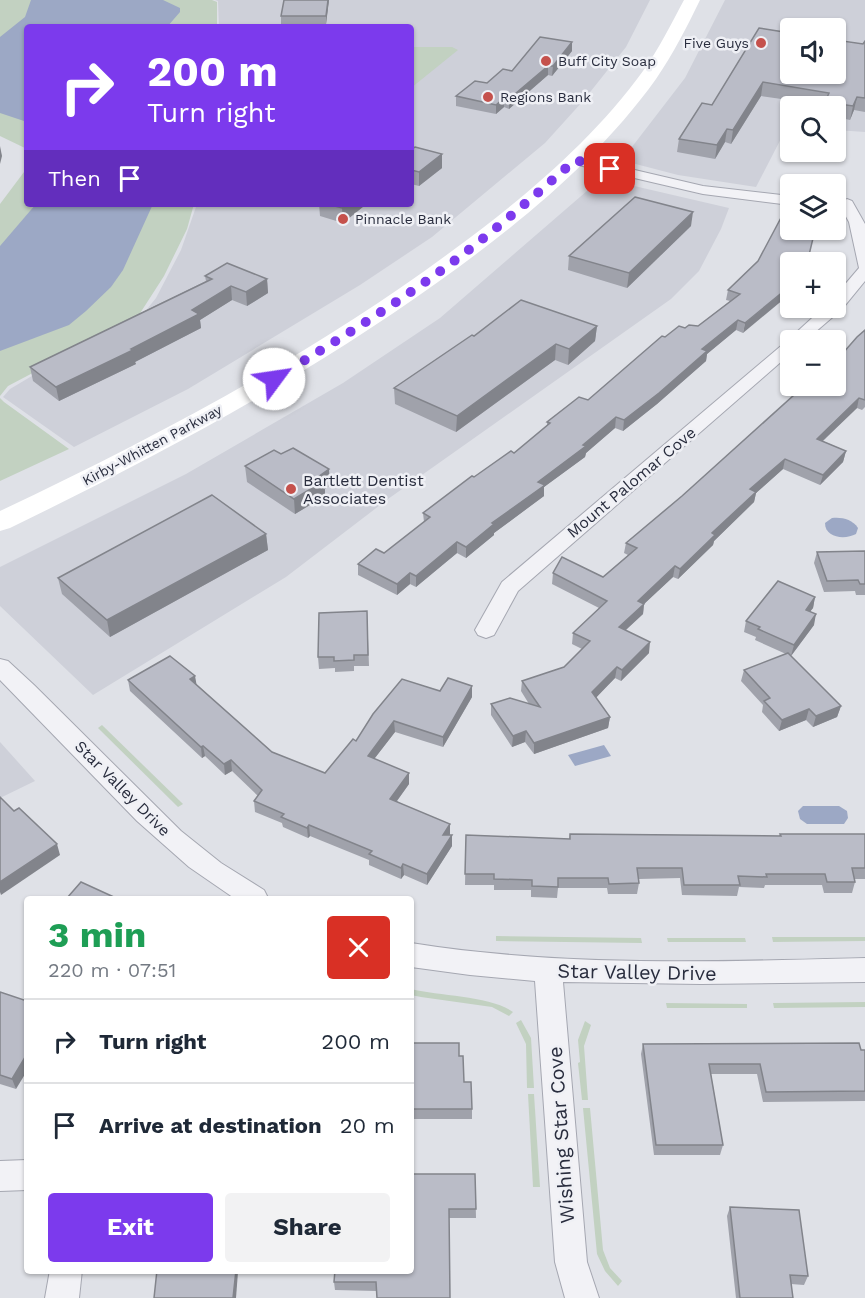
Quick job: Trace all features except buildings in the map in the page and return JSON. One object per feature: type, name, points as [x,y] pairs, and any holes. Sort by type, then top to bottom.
[{"type":"main road","name":"Kirby-Whitten Parkway","points":[[0,522],[82,483],[199,421],[318,352],[461,256],[517,212],[575,160],[643,84],[668,46],[692,0]]},
{"type":"street","points":[[575,160],[703,190],[780,200]]},
{"type":"street","points":[[846,204],[865,204]]},
{"type":"street","points":[[846,210],[857,222],[865,265]]},
{"type":"street","points":[[846,292],[865,271]]},
{"type":"street","points":[[807,330],[821,318]]},
{"type":"street","name":"Mount Palomar Cove","points":[[486,630],[510,587],[780,354]]},
{"type":"street","name":"Star Valley Drive","points":[[0,667],[33,696],[160,828],[216,874],[252,896]]},
{"type":"street","name":"Star Valley Drive","points":[[414,955],[482,966],[548,971],[754,973],[865,970]]},
{"type":"street","name":"Wishing Star Cove","points":[[548,971],[571,1262],[582,1298]]},
{"type":"street","points":[[0,1176],[24,1175]]},
{"type":"street","points":[[62,1298],[65,1274]]},
{"type":"shaded area","points":[[215,0],[650,0],[626,47],[583,101],[545,143],[432,237],[360,285],[188,389],[74,447],[3,397],[10,389],[47,367],[139,319],[156,298],[181,250],[196,207],[414,207],[414,24],[219,24],[218,1]]},
{"type":"shaded area","points":[[725,0],[865,0],[865,132],[846,131],[846,96],[780,96],[780,141],[756,187],[678,175],[628,162],[625,156],[685,78]]},
{"type":"shaded area","points":[[617,182],[729,208],[721,229],[699,271],[671,299],[388,499],[286,577],[93,695],[0,606],[0,567],[186,474],[343,383],[440,318],[595,184]]},
{"type":"shaded area","points":[[0,742],[35,781],[0,798]]},
{"type":"green space","points":[[0,0],[212,0],[217,2],[217,24],[24,24],[24,148],[0,136]]},
{"type":"green space","points":[[414,47],[452,47],[458,50],[414,86]]},
{"type":"green space","points":[[24,172],[24,207],[193,207],[187,229],[164,276],[137,318],[8,386],[0,396],[0,204]]},
{"type":"green space","points":[[0,398],[4,402],[69,449],[0,481]]},
{"type":"green space","points":[[102,725],[183,804],[178,807],[98,728]]},
{"type":"green space","points":[[496,936],[641,938],[642,943],[496,941]]},
{"type":"green space","points":[[772,937],[865,937],[865,941],[773,942]]},
{"type":"green space","points":[[667,938],[745,938],[746,942],[668,942]]},
{"type":"green space","points":[[414,990],[479,1000],[513,1012],[509,1016],[492,1007],[414,996]]},
{"type":"green space","points":[[865,1002],[865,1007],[774,1008],[773,1003]]},
{"type":"green space","points":[[666,1003],[747,1004],[747,1008],[667,1008]]},
{"type":"green space","points":[[521,1020],[531,1038],[534,1088],[527,1088],[526,1044],[516,1023]]},
{"type":"green space","points":[[585,1021],[591,1025],[584,1046],[588,1100],[582,1100],[578,1040]]},
{"type":"green space","points":[[528,1094],[534,1094],[540,1187],[533,1187]]},
{"type":"green space","points":[[583,1108],[590,1108],[603,1250],[610,1268],[622,1281],[618,1286],[605,1271],[597,1254]]},
{"type":"water","points":[[31,0],[163,0],[180,8],[180,12],[170,24],[24,24],[24,121],[0,113],[0,37],[25,17]]},
{"type":"water","points":[[33,207],[152,207],[123,270],[111,287],[86,311],[69,325],[0,351],[0,246]]},
{"type":"water","points":[[832,518],[843,518],[853,522],[858,528],[856,534],[841,537],[832,535],[828,532],[825,523]]},
{"type":"water","points":[[604,745],[611,756],[575,766],[568,755]]},
{"type":"water","points":[[803,806],[839,806],[847,811],[848,818],[844,824],[807,824],[800,819],[798,811]]},
{"type":"place","name":"Five Guys","points":[[761,43]]},
{"type":"place","name":"Buff City Soap","points":[[546,61]]},
{"type":"place","name":"Regions Bank","points":[[488,97]]},
{"type":"place","name":"Pinnacle Bank","points":[[343,219]]},
{"type":"place","name":"Bartlett Dentist Associates","points":[[291,489]]},
{"type":"route","points":[[274,379],[381,311],[461,256],[517,212],[575,160],[610,169]]}]
